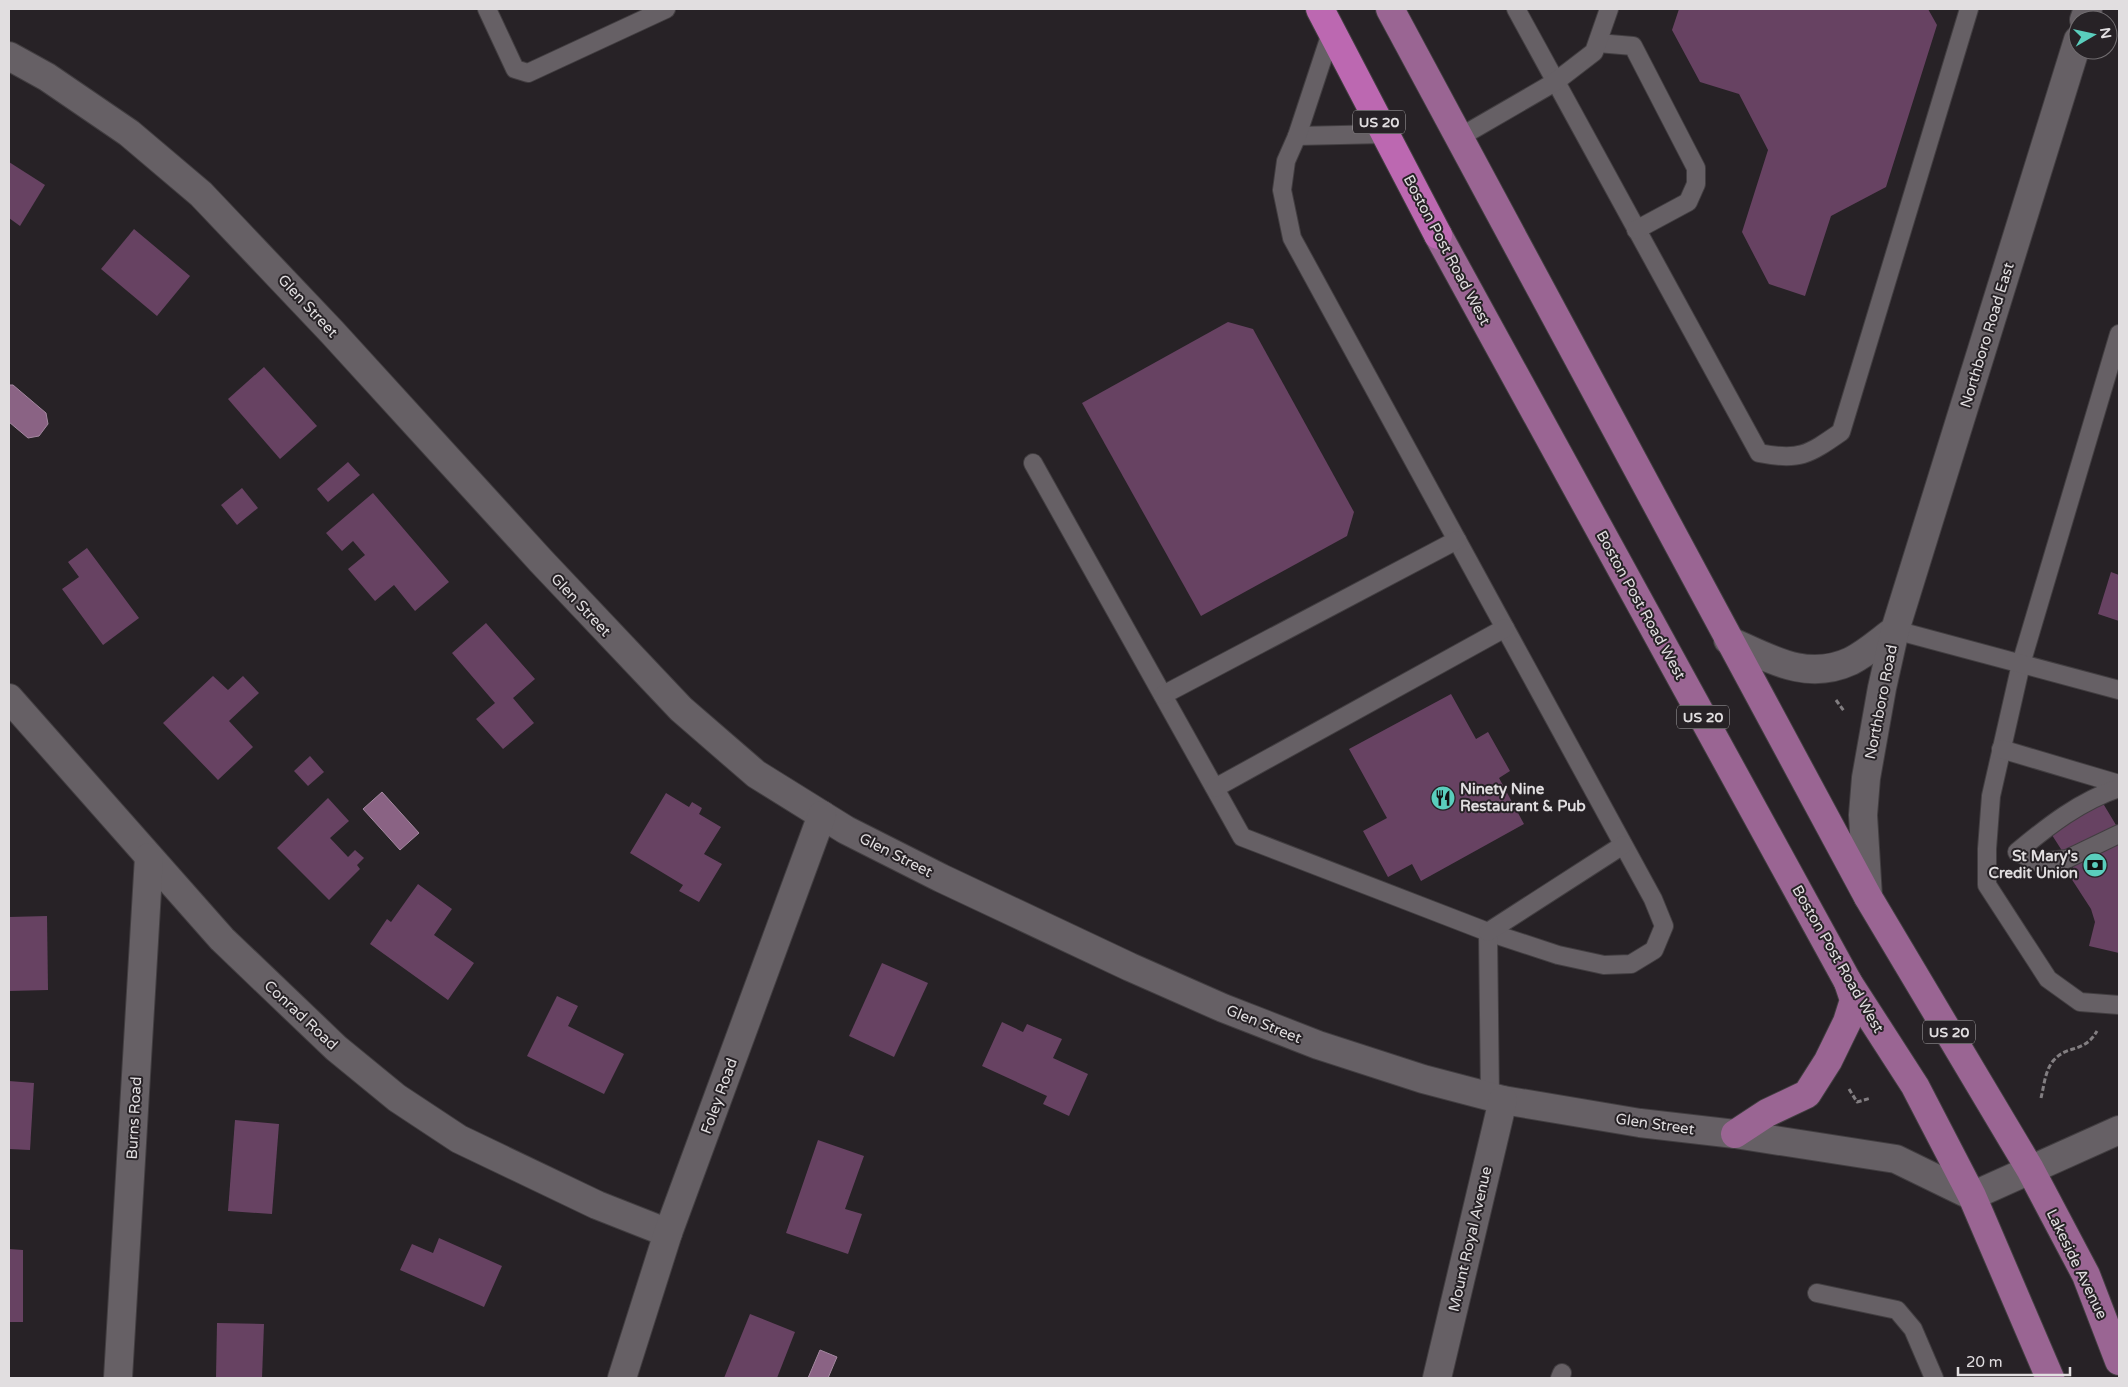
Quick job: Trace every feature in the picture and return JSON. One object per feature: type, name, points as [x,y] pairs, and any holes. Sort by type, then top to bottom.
[{"type":"highway","name":"Boston Post Road West","points":[[1326,20],[1438,235]]},
{"type":"main road","name":"US 20","points":[[1390,9],[1868,897],[2030,1168]]},
{"type":"main road","name":"Boston Post Road West","points":[[1438,235],[1848,982],[1915,1086],[1972,1196]]},
{"type":"main road","points":[[1735,1134],[1767,1113],[1807,1094],[1828,1061],[1847,1022],[1854,1000],[1848,982]]},
{"type":"main road","name":"Lakeside Avenue","points":[[2030,1168],[2086,1275],[2119,1361]]},
{"type":"main road","name":"US 20","points":[[1972,1196],[2050,1378]]},
{"type":"street","name":"Glen Street","points":[[9,56],[47,78],[129,133],[201,194],[332,332],[541,561],[681,709],[756,774],[846,830],[941,878],[1223,1008],[1318,1046],[1423,1079],[1497,1098],[1640,1123],[1735,1134],[1896,1159],[1972,1196]]},
{"type":"street","name":"Northboro Road East","points":[[1895,630],[2072,60]]},
{"type":"street","name":"Northboro Road","points":[[1728,640],[1785,666],[1804,670],[1836,666],[1852,660],[1895,630]]},
{"type":"street","name":"Northboro Road","points":[[1868,897],[1863,815],[1882,688],[1895,630]]},
{"type":"street","name":"Conrad Road","points":[[9,698],[222,939],[336,1048],[397,1098],[459,1140],[597,1205],[668,1233]]},
{"type":"street","name":"Foley Road","points":[[622,1378],[668,1233],[822,815]]},
{"type":"street","name":"Burns Road","points":[[118,1378],[149,857]]},
{"type":"street","name":"Mount Royal Avenue","points":[[1437,1378],[1497,1098]]},
{"type":"street","points":[[1972,1196],[2030,1168],[2119,1130]]},
{"type":"lane","points":[[487,9],[514,69],[528,73],[666,9]]},
{"type":"lane","points":[[1516,9],[1759,453],[1785,458],[1814,451],[1841,432],[1969,9]]},
{"type":"lane","points":[[1460,137],[1555,82],[1594,52],[1609,9]]},
{"type":"lane","points":[[1033,463],[1242,837],[1488,932],[1558,954],[1604,965],[1631,964],[1654,950],[1664,926],[1653,899],[1292,238],[1282,190],[1286,160],[1297,136],[1326,20]]},
{"type":"lane","points":[[1598,43],[1633,46],[1696,168],[1696,184],[1688,202],[1636,230]]},
{"type":"lane","points":[[1297,136],[1386,134]]},
{"type":"lane","points":[[2119,334],[2021,664],[1991,796],[1987,849],[1987,885],[2048,979],[2080,1002],[2119,1005]]},
{"type":"lane","points":[[1163,695],[1457,540]]},
{"type":"lane","points":[[1214,788],[1505,628]]},
{"type":"lane","points":[[1895,630],[2119,690]]},
{"type":"lane","points":[[2001,749],[2119,786]]},
{"type":"lane","points":[[2119,786],[2098,795],[2047,827],[2017,852],[2038,862],[2067,860],[2119,834]]},
{"type":"lane","points":[[1488,932],[1623,845]]},
{"type":"lane","points":[[1488,932],[1497,1098]]},
{"type":"lane","points":[[1817,1293],[1897,1310],[1913,1328],[1934,1378]]},
{"type":"path","points":[[2041,1098],[2047,1074],[2054,1061],[2071,1049],[2091,1042],[2098,1032],[2099,1004]]},
{"type":"path","points":[[1848,1089],[1857,1102],[1871,1098]]},
{"type":"shaded area","points":[[9,385],[13,385],[46,413],[48,424],[39,436],[28,438],[9,422]]},
{"type":"shaded area","points":[[382,792],[419,833],[400,850],[363,809]]},
{"type":"shaded area","points":[[820,1350],[837,1357],[828,1378],[808,1378]]},
{"type":"building","points":[[1679,9],[1928,9],[1937,25],[1886,187],[1831,216],[1805,296],[1769,284],[1742,232],[1768,150],[1739,94],[1700,82],[1672,30]]},
{"type":"building","points":[[9,162],[45,185],[20,226],[9,218]]},
{"type":"building","points":[[134,229],[190,276],[157,316],[101,269]]},
{"type":"building","points":[[1228,322],[1253,329],[1354,512],[1347,536],[1201,616],[1082,403]]},
{"type":"building","points":[[264,367],[317,426],[280,459],[228,399]]},
{"type":"building","points":[[348,462],[360,475],[328,502],[317,489]]},
{"type":"building","points":[[242,488],[258,508],[237,525],[221,505]]},
{"type":"building","points":[[373,493],[449,582],[415,611],[394,585],[375,601],[348,569],[365,555],[353,541],[342,551],[326,533]]},
{"type":"building","points":[[87,548],[139,618],[103,645],[62,589],[79,577],[68,562]]},
{"type":"building","points":[[2111,572],[2119,575],[2119,621],[2098,614]]},
{"type":"building","points":[[486,623],[535,679],[513,698],[534,723],[503,749],[476,719],[495,703],[452,653]]},
{"type":"building","points":[[213,676],[228,690],[243,676],[259,693],[229,721],[253,747],[218,780],[163,723]]},
{"type":"building","name":"Ninety Nine Restaurant & Pub","points":[[1451,694],[1476,739],[1488,732],[1510,771],[1499,778],[1524,824],[1421,881],[1412,864],[1388,877],[1363,831],[1387,818],[1349,749]]},
{"type":"building","points":[[310,756],[324,772],[308,786],[294,771]]},
{"type":"building","points":[[666,793],[689,807],[692,802],[702,808],[699,814],[721,827],[704,854],[722,864],[699,902],[679,891],[683,885],[630,853]]},
{"type":"building","name":"St Mary's Credit Union","points":[[2098,795],[2119,830],[2119,953],[2089,946],[2095,922],[2091,909],[2069,875],[2075,871],[2043,821]]},
{"type":"building","points":[[328,798],[349,821],[330,838],[348,857],[355,850],[364,858],[357,865],[360,869],[329,900],[277,848]]},
{"type":"building","points":[[418,884],[452,909],[434,935],[474,963],[448,1000],[370,944],[387,919],[391,922]]},
{"type":"building","points":[[47,916],[48,990],[9,991],[9,917]]},
{"type":"building","points":[[882,963],[928,983],[894,1057],[849,1036]]},
{"type":"building","points":[[557,996],[578,1006],[568,1026],[624,1054],[604,1094],[527,1056]]},
{"type":"building","points":[[1002,1022],[1023,1032],[1027,1024],[1062,1039],[1053,1058],[1088,1074],[1069,1116],[1043,1104],[1047,1096],[982,1066]]},
{"type":"building","points":[[9,1081],[34,1083],[30,1150],[9,1149]]},
{"type":"building","points":[[235,1120],[279,1124],[272,1214],[228,1211]]},
{"type":"building","points":[[818,1140],[864,1156],[845,1209],[862,1214],[848,1254],[786,1233]]},
{"type":"building","points":[[439,1238],[502,1266],[484,1307],[400,1270],[412,1244],[433,1253]]},
{"type":"building","points":[[9,1249],[23,1250],[23,1322],[9,1322]]},
{"type":"building","points":[[750,1314],[795,1332],[777,1378],[724,1378]]},
{"type":"building","points":[[217,1323],[264,1324],[262,1378],[216,1378]]},
{"type":"place","name":"Ninety Nine Restaurant & Pub","points":[[1443,798]]},
{"type":"place","name":"St Mary's Credit Union","points":[[2095,865]]}]
